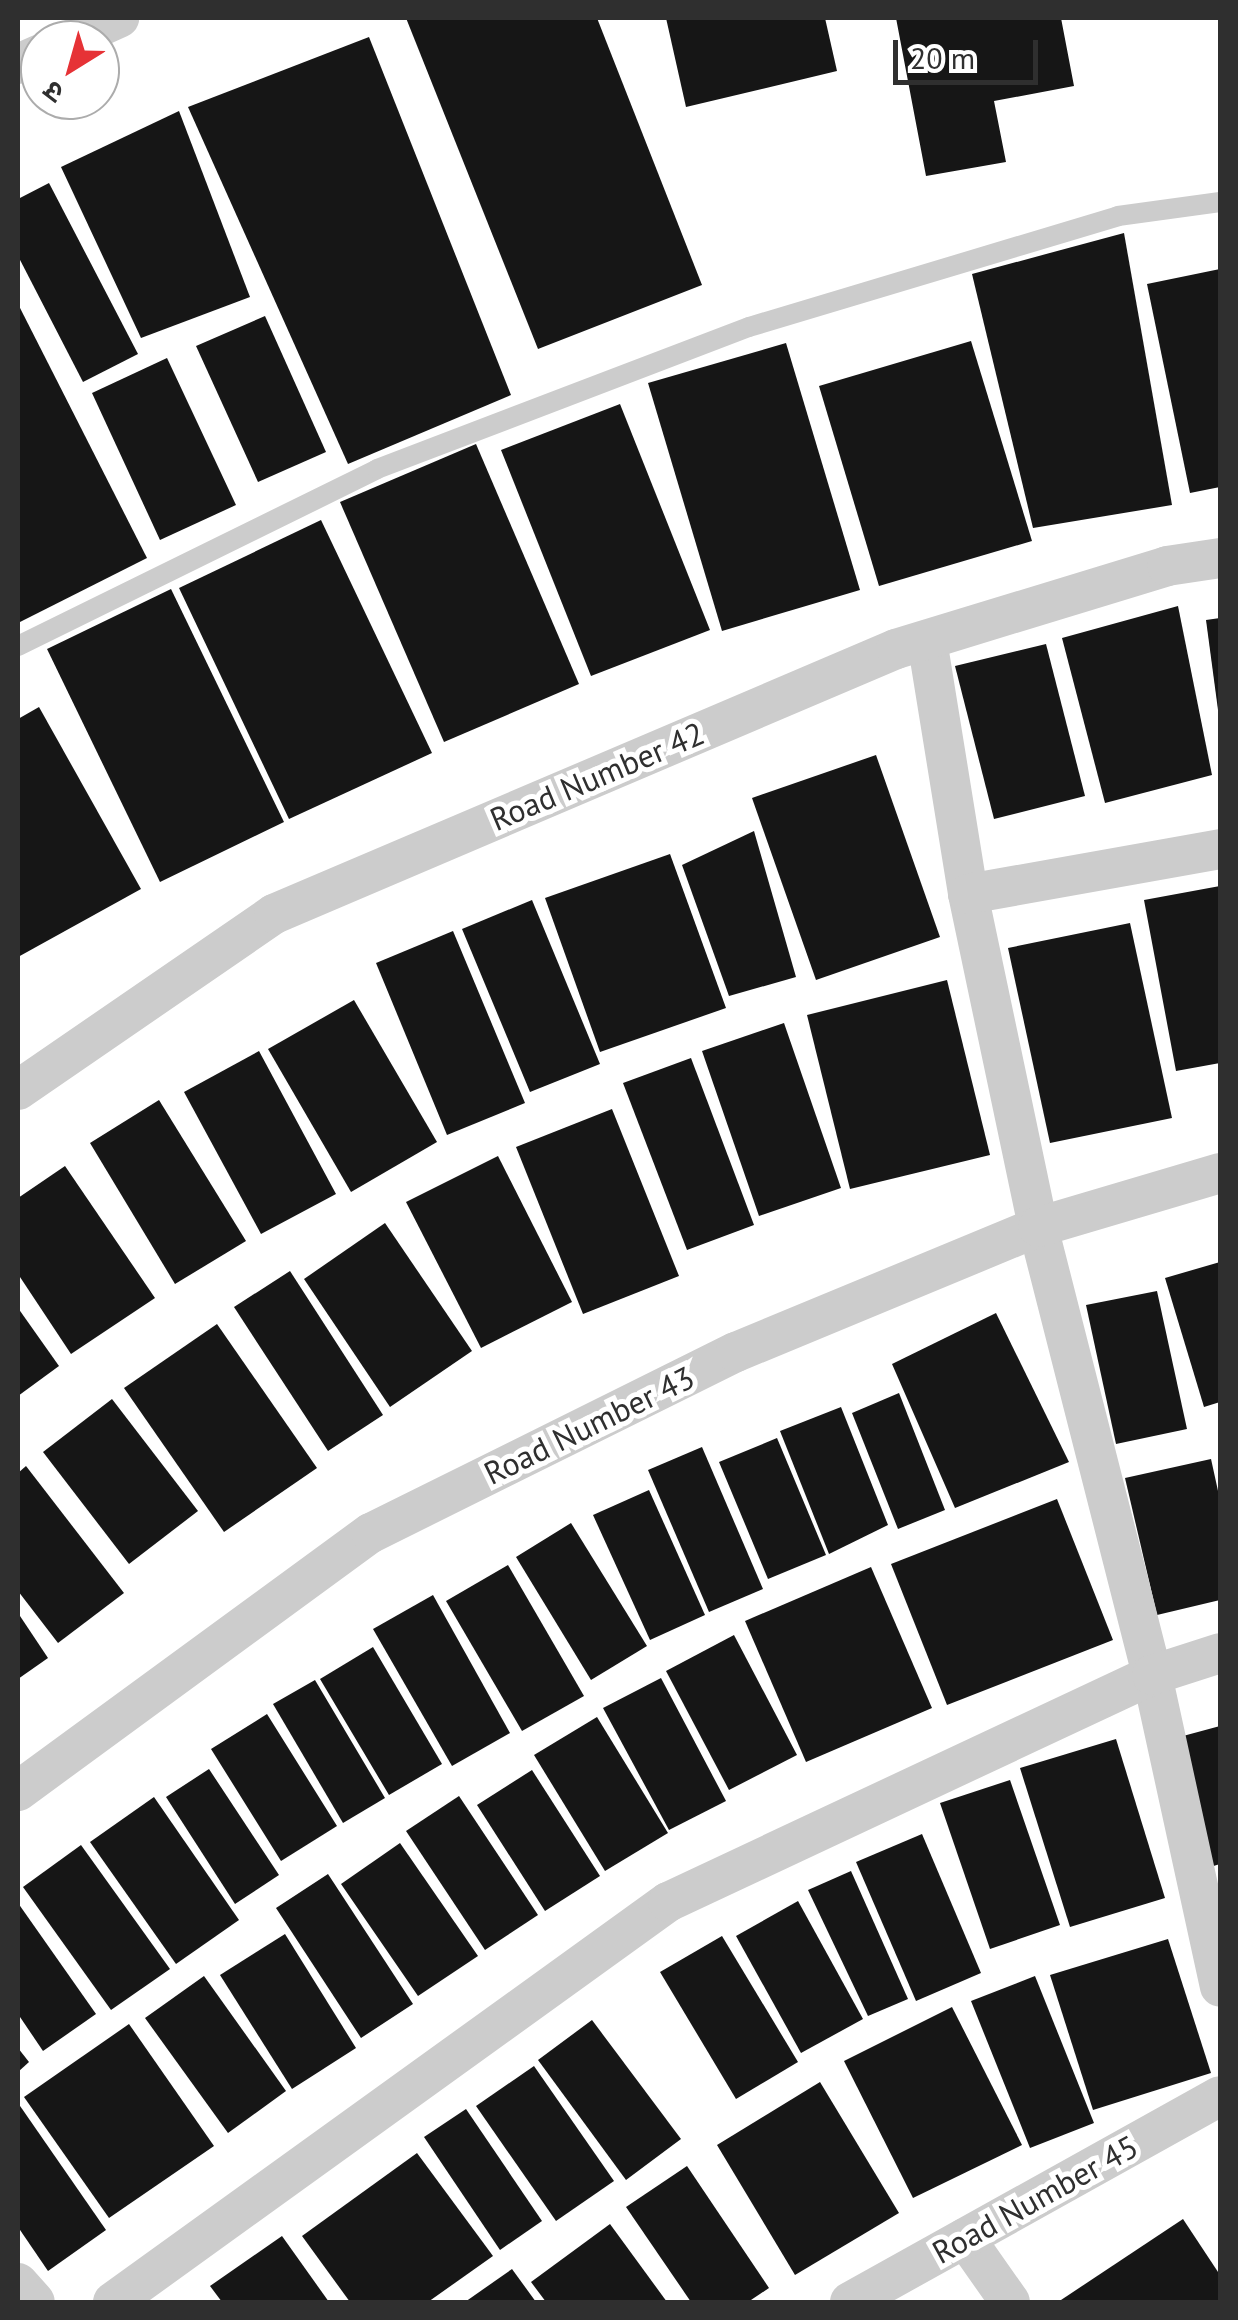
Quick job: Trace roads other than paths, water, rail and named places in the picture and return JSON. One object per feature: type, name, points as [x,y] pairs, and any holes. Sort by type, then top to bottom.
[{"type":"street","name":"Road Number 42","points":[[18,1090],[274,914],[896,648],[1167,566],[1220,558]]},
{"type":"street","points":[[927,640],[968,894],[1038,1227],[1152,1675],[1220,1987]]},
{"type":"street","points":[[968,894],[1220,849]]},
{"type":"street","name":"Road Number 43","points":[[18,1792],[371,1533],[736,1352],[1038,1227],[1220,1173]]},
{"type":"street","points":[[112,2302],[668,1902],[1152,1675],[1220,1654]]},
{"type":"street","name":"Road Number 45","points":[[850,2302],[1220,2096]]},
{"type":"street","points":[[965,2238],[1010,2302]]},
{"type":"street","points":[[18,2283],[36,2302]]},
{"type":"lane","points":[[18,646],[377,470],[750,327],[1118,216],[1220,202]]}]
